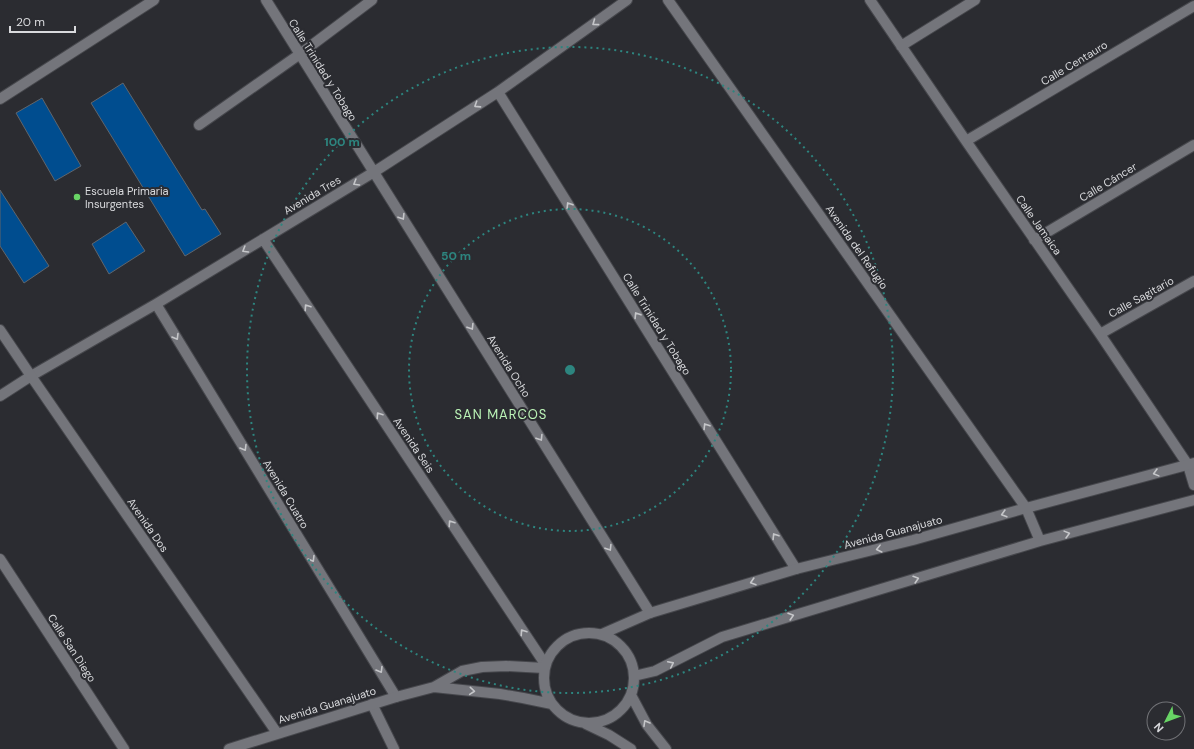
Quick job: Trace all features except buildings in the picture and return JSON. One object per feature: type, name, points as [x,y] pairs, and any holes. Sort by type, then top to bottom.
[{"type":"street","points":[[0,99],[154,0]]},
{"type":"street","name":"Calle Trinidad y Tobago","points":[[266,0],[374,172]]},
{"type":"street","points":[[199,125],[300,54],[372,0]]},
{"type":"street","name":"Avenida Tres","points":[[0,396],[31,376],[156,304],[374,172],[498,92],[627,0]]},
{"type":"street","name":"Avenida del Refugio","points":[[668,0],[1026,508],[1040,541]]},
{"type":"street","name":"Calle Jamaica","points":[[870,0],[1034,240],[1191,464],[1194,485]]},
{"type":"street","points":[[901,46],[975,0]]},
{"type":"street","name":"Calle Centauro","points":[[966,141],[1194,6]]},
{"type":"street","name":"Calle Trinidad y Tobago","points":[[498,92],[796,569]]},
{"type":"street","name":"Calle Cáncer","points":[[1034,240],[1194,145]]},
{"type":"street","name":"Avenida Ocho","points":[[374,172],[650,613]]},
{"type":"street","name":"Avenida Seis","points":[[263,239],[545,666]]},
{"type":"street","name":"Calle Sagitario","points":[[1100,334],[1194,281]]},
{"type":"street","name":"Avenida Cuatro","points":[[156,304],[396,697]]},
{"type":"street","name":"Avenida Dos","points":[[0,330],[277,733]]},
{"type":"street","name":"Avenida Guanajuato","points":[[602,634],[650,613],[796,569],[913,540],[1191,464]]},
{"type":"street","points":[[634,676],[656,671],[722,637],[1040,541],[1194,500]]},
{"type":"street","name":"Calle San Diego","points":[[0,559],[124,749]]},
{"type":"street","points":[[584,632],[602,634],[618,643],[630,658],[633,667],[634,686],[624,707],[613,716],[604,721],[594,723],[575,721],[558,712],[552,704],[545,691],[543,683],[545,666],[553,648],[567,637],[584,632]]},
{"type":"street","name":"Avenida Guanajuato","points":[[229,749],[251,746],[277,733],[434,687],[462,671],[482,667],[545,666]]},
{"type":"street","name":"Avenida Guanajuato","points":[[434,687],[500,694],[552,704]]},
{"type":"street","points":[[631,695],[647,725],[666,749]]},
{"type":"street","points":[[372,704],[394,749]]},
{"type":"street","points":[[585,723],[609,735],[631,749]]},
{"type":"place","name":"Escuela Primaria Insurgentes","points":[[77,197]]},
{"type":"district","name":"SAN MARCOS","points":[[501,414]]}]
